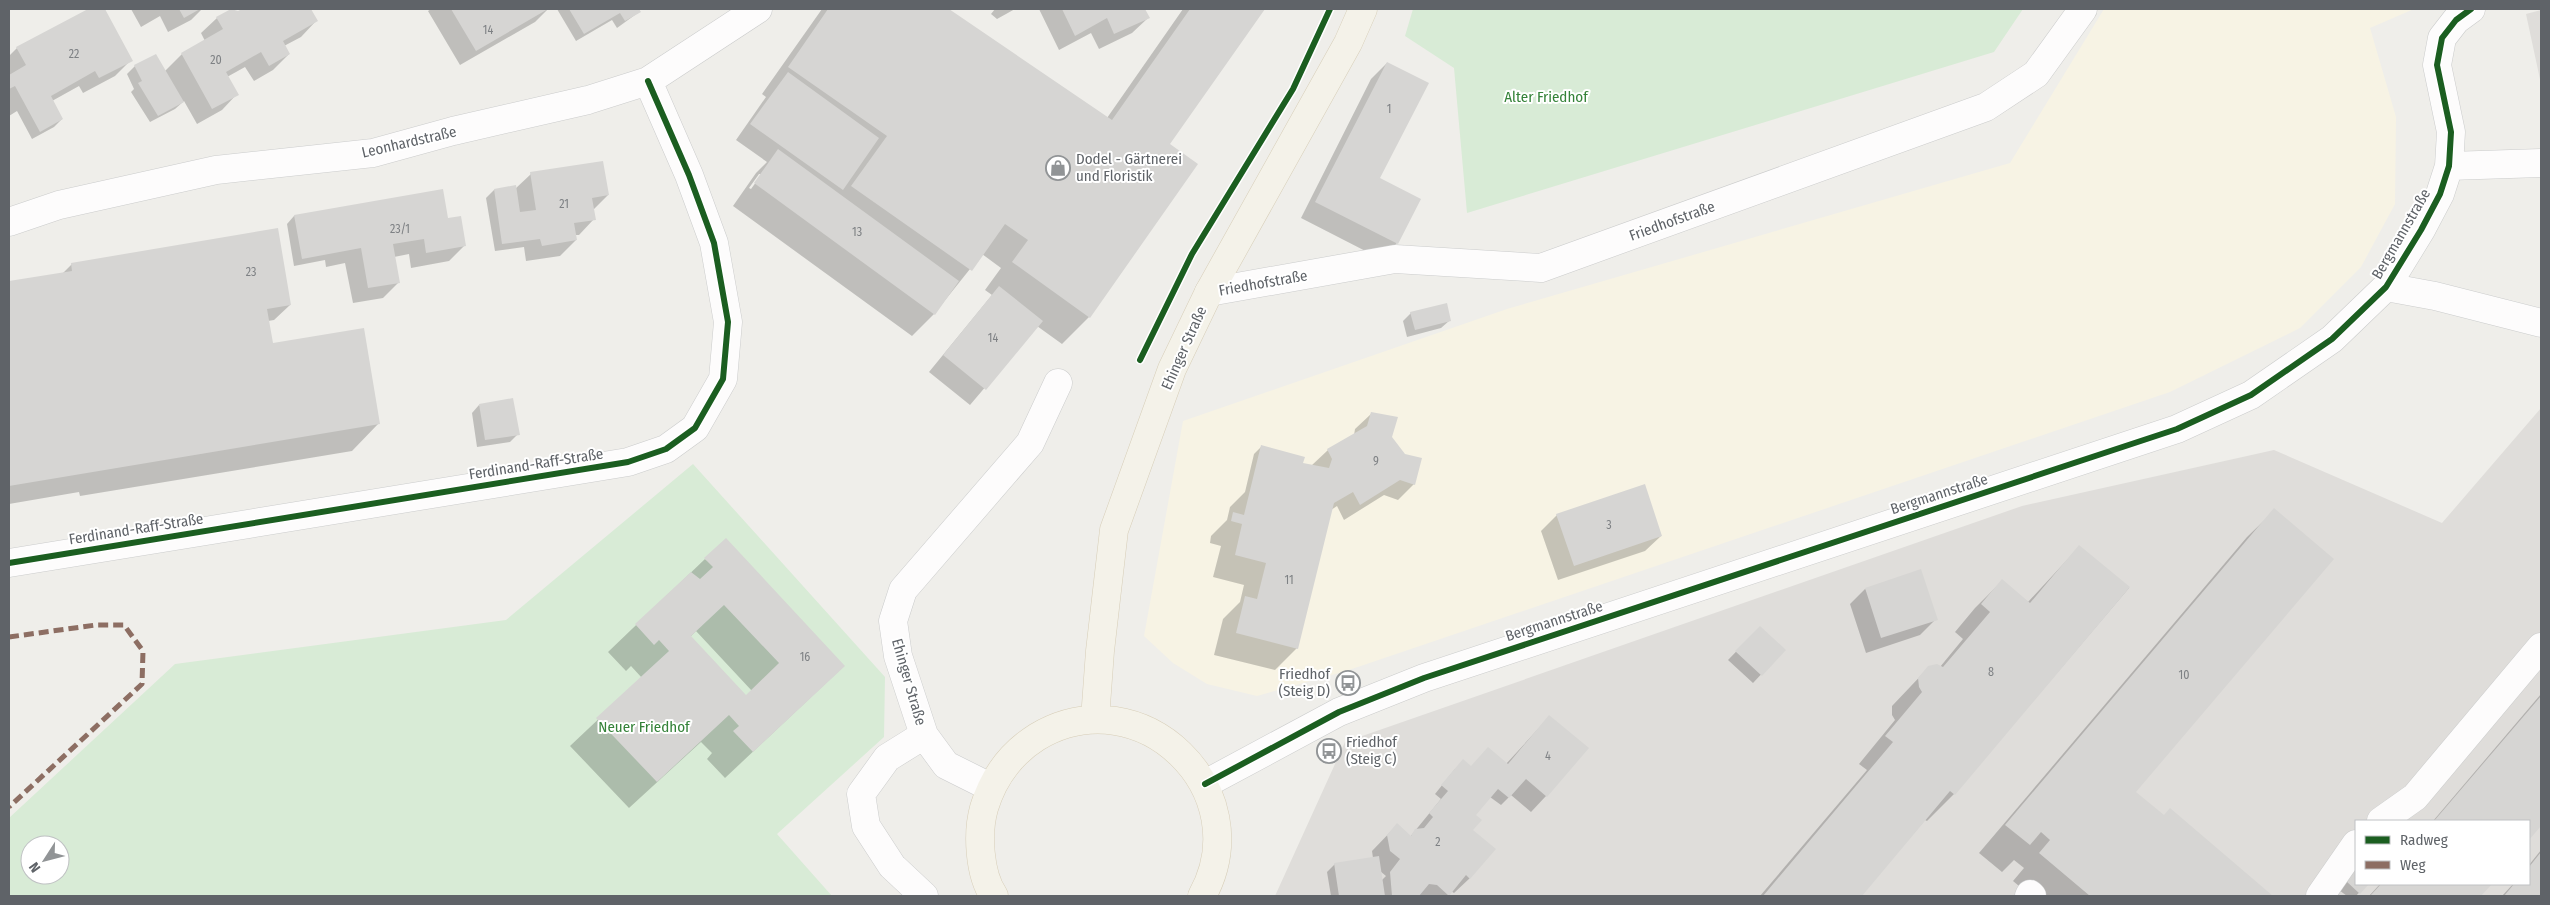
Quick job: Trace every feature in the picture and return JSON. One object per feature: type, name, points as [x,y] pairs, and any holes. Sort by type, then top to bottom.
[{"type":"main road","name":"Ehinger Straße","points":[[1095,719],[1100,651],[1114,530],[1172,369],[1209,292],[1348,43],[1363,9]]},
{"type":"main road","points":[[994,896],[980,857],[980,820],[990,787],[1006,763],[1026,744],[1048,731],[1074,722],[1095,719],[1132,724],[1161,738],[1186,758],[1205,784],[1215,814],[1218,847],[1212,879],[1202,896]]},
{"type":"street","name":"Leonhardstraße","points":[[9,222],[59,205],[216,170],[373,153],[453,131],[588,100],[648,81],[758,9]]},
{"type":"street","name":"Friedhofstraße","points":[[1209,292],[1395,259],[1541,268],[1986,108],[2036,74],[2083,9]]},
{"type":"street","name":"Bergmannstraße","points":[[1205,784],[1338,712],[1424,678],[2177,429],[2251,395],[2332,339],[2386,286],[2436,201],[2449,166],[2451,132],[2437,66],[2442,38],[2464,14]]},
{"type":"street","name":"Ferdinand-Raff-Straße","points":[[9,563],[628,462],[666,449],[695,428],[723,379],[728,322],[714,243],[689,175],[648,81]]},
{"type":"street","points":[[2449,166],[2541,164]]},
{"type":"street","name":"Bergmannstraße","points":[[2386,286],[2435,296],[2541,323]]},
{"type":"street","name":"Ehinger Straße","points":[[990,787],[946,765],[924,735],[898,656],[893,621],[903,590],[1030,443],[1058,383]]},
{"type":"street","points":[[2382,820],[2415,797],[2541,647]]},
{"type":"street","name":"Ehinger Straße","points":[[924,735],[887,758],[861,794],[866,826],[892,866],[924,896]]},
{"type":"street","points":[[2320,896],[2355,845]]},
{"type":"shaded area","points":[[2104,9],[2414,9],[2370,28],[2396,117],[2395,204],[2361,267],[2300,328],[2170,392],[1346,671],[1257,696],[1207,684],[1173,663],[1144,636],[1183,421],[1507,309],[2010,163]]},
{"type":"shaded area","points":[[2541,10],[2541,84],[2526,14]]},
{"type":"shaded area","points":[[2541,408],[2541,896],[1275,896],[1345,742],[2022,506],[2274,450],[2442,523]]},
{"type":"green space","name":"Alter Friedhof","points":[[1413,9],[2023,9],[1994,52],[1467,213],[1454,68],[1405,36]]},
{"type":"green space","name":"Neuer Friedhof","points":[[693,464],[885,677],[884,737],[777,834],[832,896],[9,896],[9,818],[175,664],[506,620]]},
{"type":"building","points":[[88,9],[105,9],[133,61],[99,78],[95,71],[51,96],[63,119],[40,132],[15,86],[9,89],[9,75],[26,65],[16,47]]},
{"type":"building","points":[[179,9],[200,9],[184,18]]},
{"type":"building","points":[[231,9],[238,11],[242,9],[311,9],[318,21],[283,41],[290,54],[269,66],[261,52],[226,72],[239,95],[212,109],[181,53],[223,29],[216,17]]},
{"type":"building","points":[[451,9],[548,9],[476,51]]},
{"type":"building","points":[[569,9],[639,9],[641,12],[625,21],[620,13],[584,34]]},
{"type":"building","points":[[828,9],[949,9],[1112,120],[1190,9],[1265,9],[1170,144],[1198,164],[1090,318],[1012,262],[1028,240],[1005,224],[972,271],[851,186],[887,136],[788,67]]},
{"type":"building","points":[[1062,9],[1145,9],[1150,18],[1114,34],[1107,18],[1075,36]]},
{"type":"building","points":[[156,54],[184,102],[158,116],[138,83],[142,81],[134,65]]},
{"type":"building","points":[[1387,62],[1429,83],[1380,178],[1421,199],[1398,244],[1315,202]]},
{"type":"building","points":[[788,72],[879,138],[843,190],[750,124]]},
{"type":"building","points":[[778,149],[959,281],[935,315],[754,183]]},
{"type":"building","points":[[603,161],[609,195],[592,198],[596,220],[574,223],[577,240],[542,246],[540,239],[502,244],[494,189],[516,185],[520,212],[536,210],[530,172]]},
{"type":"building","points":[[443,189],[448,218],[461,216],[466,246],[426,253],[424,239],[393,244],[400,283],[368,288],[361,248],[302,259],[294,215]]},
{"type":"building","points":[[278,228],[291,305],[267,309],[273,343],[364,328],[380,424],[9,486],[9,281],[72,271],[71,263]]},
{"type":"building","points":[[999,286],[1043,321],[986,390],[943,355]]},
{"type":"building","points":[[1447,303],[1451,321],[1415,330],[1410,312]]},
{"type":"building","points":[[513,398],[520,435],[485,440],[479,404]]},
{"type":"building","points":[[1371,412],[1398,417],[1392,437],[1405,454],[1422,458],[1415,485],[1400,480],[1360,505],[1353,492],[1334,503],[1298,649],[1236,633],[1245,596],[1257,599],[1266,563],[1235,555],[1242,524],[1231,521],[1233,512],[1244,515],[1261,445],[1305,457],[1303,463],[1329,468],[1332,459],[1327,449],[1367,426]]},
{"type":"building","points":[[1645,484],[1662,536],[1574,566],[1556,514]]},
{"type":"building","points":[[2274,508],[2334,559],[2136,792],[2164,815],[2170,808],[2273,896],[2090,896],[2039,853],[2050,840],[2041,832],[2030,845],[2005,825]]},
{"type":"building","points":[[726,538],[845,666],[753,752],[733,731],[739,726],[729,715],[657,782],[596,718],[669,651],[659,640],[654,645],[635,624],[691,572],[700,579],[713,567],[704,558]],"holes":[[[724,605],[779,663],[746,695],[691,636]]]},
{"type":"building","points":[[2079,545],[2130,587],[1955,795],[1950,791],[1862,896],[1763,896],[1893,742],[1885,736],[1922,692],[1919,687],[1918,678],[1928,666],[1937,664],[1943,667],[1990,612],[1981,604],[2002,579],[2030,603]]},
{"type":"building","points":[[1921,569],[1938,620],[1881,638],[1865,588]]},
{"type":"building","points":[[1760,626],[1786,650],[1762,676],[1735,651]]},
{"type":"building","points":[[2541,696],[2541,826],[2530,839],[2530,820],[2435,820]]},
{"type":"building","points":[[1549,715],[1589,748],[1547,797],[1526,779],[1509,798],[1498,789],[1476,815],[1482,820],[1473,830],[1496,849],[1470,879],[1466,875],[1449,896],[1437,885],[1429,884],[1419,896],[1392,896],[1390,872],[1400,859],[1390,851],[1387,835],[1397,823],[1411,836],[1415,829],[1424,828],[1433,817],[1429,813],[1448,791],[1441,785],[1463,759],[1471,766],[1488,747],[1508,764]]},
{"type":"building","points":[[2541,852],[2541,896],[2504,896],[2513,885],[2530,885],[2530,866]]},
{"type":"building","points":[[1379,856],[1385,896],[1339,896],[1334,863]]},
{"type":"building","points":[[2355,871],[2355,885],[2368,885],[2360,894],[2346,881]]},
{"type":"building","points":[[2380,885],[2491,885],[2481,896],[2370,896]]},
{"type":"marked path","points":[[9,637],[96,625],[124,625],[143,651],[142,684],[9,807]]},
{"type":"cycle path","points":[[1140,360],[1192,254],[1293,89],[1330,9]]},
{"type":"cycle path","points":[[1205,784],[1339,712],[1424,678],[2177,429],[2251,395],[2332,339],[2386,287],[2421,230],[2440,194],[2449,166],[2451,132],[2437,65],[2442,38],[2456,20],[2471,9]]},
{"type":"cycle path","points":[[9,563],[628,462],[666,449],[695,428],[723,379],[728,322],[714,243],[689,175],[648,81]]},
{"type":"place","name":"Dodel - Gärtnerei und Floristik","points":[[1058,168]]},
{"type":"place","name":"Friedhof (Steig D)","points":[[1348,683]]},
{"type":"place","name":"Friedhof (Steig C)","points":[[1329,751]]}]
